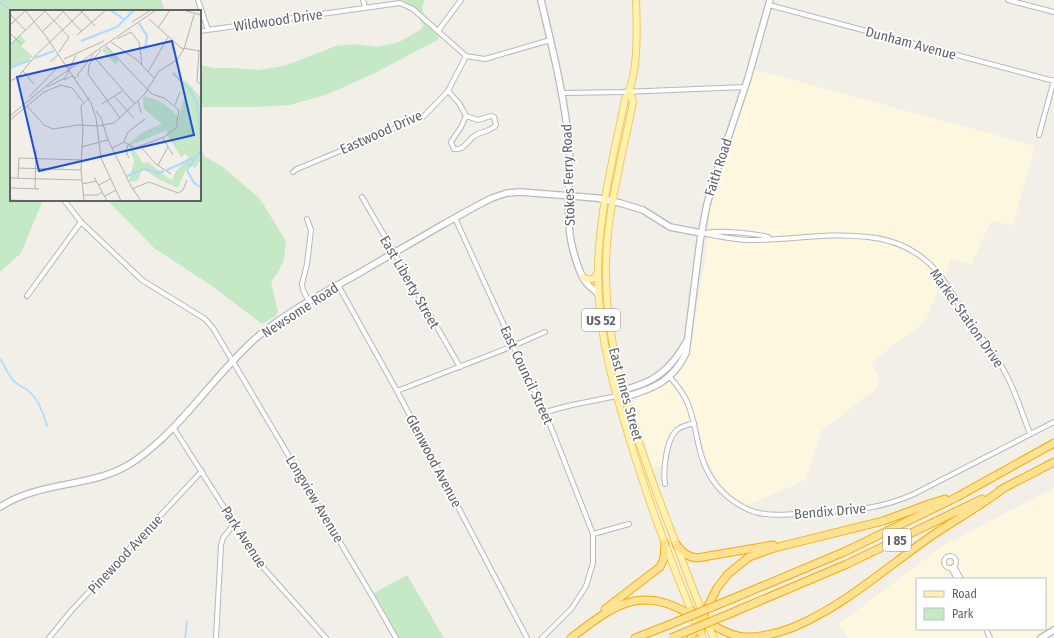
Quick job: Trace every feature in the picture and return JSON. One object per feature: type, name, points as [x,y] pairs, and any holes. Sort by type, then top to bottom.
[{"type":"highway","name":"I 85","points":[[635,638],[844,552],[957,497],[1054,443]]},
{"type":"highway","name":"I 85","points":[[671,638],[847,564],[1004,488],[1054,462]]},
{"type":"highway","points":[[777,638],[801,626],[851,596],[924,540],[1004,488]]},
{"type":"highway","points":[[691,638],[701,621],[713,594],[721,582],[731,571],[746,559],[774,548],[883,521],[929,504],[957,497]]},
{"type":"highway","points":[[676,544],[684,554],[697,558],[823,536]]},
{"type":"highway","name":"US 52","points":[[570,638],[659,567],[664,558],[665,543]]},
{"type":"highway","points":[[570,638],[613,609],[634,601],[649,600],[668,603],[678,607],[701,621],[733,635],[744,637],[759,637],[774,634],[827,611]]},
{"type":"main road","name":"East Innes Street","points":[[636,0],[636,57],[630,92],[625,99],[605,200],[600,234],[598,269],[599,297],[605,345],[613,383],[644,485],[665,543],[701,621],[714,638]]},
{"type":"main road","name":"East Innes Street","points":[[630,92],[633,102],[613,201],[607,244],[606,290],[612,343],[625,397],[701,621]]},
{"type":"main road","points":[[583,277],[593,279],[597,275],[598,269]]},
{"type":"street","points":[[198,0],[208,30]]},
{"type":"street","points":[[363,0],[365,7]]},
{"type":"street","points":[[438,31],[461,0]]},
{"type":"street","name":"Stokes Ferry Road","points":[[541,0],[567,120],[569,148],[569,223],[572,243],[576,259],[585,282],[596,290],[599,297]]},
{"type":"street","points":[[1008,0],[1054,12]]},
{"type":"street","name":"Wildwood Drive","points":[[201,31],[400,3],[407,5],[466,56]]},
{"type":"street","name":"Dunham Avenue","points":[[770,3],[1054,80]]},
{"type":"street","name":"Faith Road","points":[[545,412],[617,396],[622,398],[653,388],[678,367],[685,355],[701,233],[712,185],[745,87],[770,3]]},
{"type":"street","points":[[466,56],[485,59],[550,40]]},
{"type":"street","name":"Eastwood Drive","points":[[294,171],[424,116],[448,91],[466,56]]},
{"type":"street","points":[[1039,135],[1054,80]]},
{"type":"street","points":[[562,93],[630,92],[745,87]]},
{"type":"street","points":[[448,91],[459,103],[466,116],[478,120],[491,116],[494,117],[496,121],[494,128],[474,136],[462,148],[458,150],[454,149],[451,142],[466,116]]},
{"type":"street","name":"Newsome Road","points":[[0,507],[12,499],[26,493],[103,476],[121,469],[142,456],[174,427],[247,346],[267,329],[338,285],[488,200],[507,193],[524,192],[613,201]]},
{"type":"street","name":"East Liberty Street","points":[[362,197],[460,367]]},
{"type":"street","points":[[65,201],[81,222],[142,280],[205,319],[213,328],[233,362]]},
{"type":"street","name":"Market Station Drive","points":[[613,201],[643,210],[670,226],[701,233],[716,231],[761,235],[772,238],[854,236],[869,237],[898,244],[924,259],[937,272],[999,362],[1011,384],[1030,434]]},
{"type":"street","name":"East Council Street","points":[[455,218],[513,346],[545,412],[593,534],[594,563],[586,586],[572,608],[542,638]]},
{"type":"street","points":[[307,219],[311,230],[307,264],[302,284],[303,290],[309,302]]},
{"type":"street","points":[[27,296],[81,222]]},
{"type":"street","name":"Glenwood Avenue","points":[[338,285],[397,391],[526,638]]},
{"type":"street","points":[[397,391],[545,332]]},
{"type":"street","name":"Faith Road","points":[[617,396],[619,391],[648,381],[662,373],[676,359],[688,338]]},
{"type":"street","name":"Longview Avenue","points":[[233,362],[396,638]]},
{"type":"street","name":"Bendix Drive","points":[[669,376],[686,399],[705,466],[709,475],[719,488],[734,502],[747,509],[775,515],[852,511],[893,503],[914,494],[1054,422]]},
{"type":"street","points":[[665,484],[664,472],[671,438],[679,428],[694,423]]},
{"type":"street","name":"Park Avenue","points":[[174,427],[260,564],[326,638]]},
{"type":"street","name":"Pinewood Avenue","points":[[49,638],[71,611],[202,471]]},
{"type":"street","points":[[216,638],[221,545],[223,538],[234,524]]},
{"type":"street","points":[[593,534],[629,524]]},
{"type":"street","points":[[957,578],[953,567],[960,578]]},
{"type":"street","points":[[1041,638],[1054,630]]},
{"type":"shaded area","points":[[753,69],[1035,146],[1013,225],[991,221],[971,265],[951,259],[925,322],[871,362],[879,377],[877,388],[821,431],[805,480],[748,505],[731,495],[717,480],[706,457],[697,420],[681,423],[671,432],[666,441],[662,465],[653,467],[633,405],[638,397],[654,389],[686,357],[689,350],[707,248],[712,199],[729,140]]},
{"type":"shaded area","points":[[1054,488],[1054,631],[1041,638],[848,638],[839,624],[944,545]]},
{"type":"green space","points":[[0,0],[161,0],[165,10],[10,10],[10,201],[43,201],[21,253],[0,272]]},
{"type":"green space","points":[[403,0],[425,0],[422,8],[426,17],[435,26],[432,30],[440,36],[437,40],[375,73],[328,94],[290,105],[256,107],[201,107],[201,65],[213,68],[258,70],[284,66],[336,46],[354,44],[378,47],[399,42],[420,30],[424,25],[420,21],[419,12]]},
{"type":"green space","points":[[201,147],[204,156],[223,167],[260,199],[286,241],[284,260],[271,282],[278,312],[276,316],[262,324],[212,286],[154,248],[108,201],[201,201]]},
{"type":"green space","points":[[407,575],[444,638],[399,638],[374,593]]},
{"type":"waterway","points":[[0,2],[10,10]]},
{"type":"waterway","points":[[0,359],[13,380],[26,389],[37,401],[47,426]]},
{"type":"waterway","points":[[185,638],[187,621]]}]
